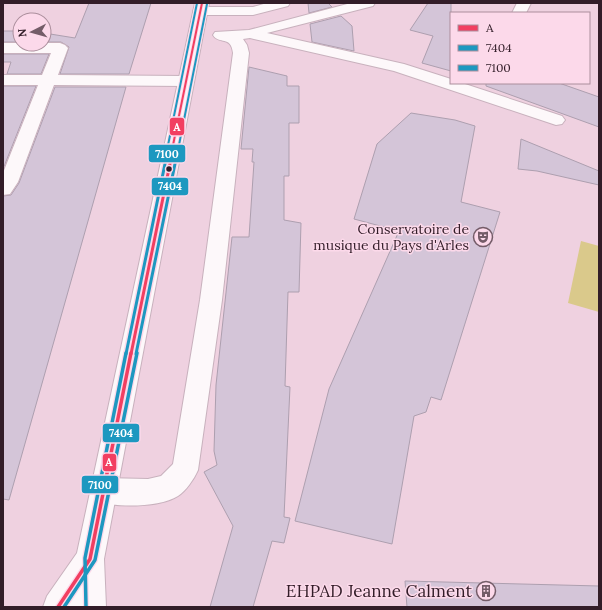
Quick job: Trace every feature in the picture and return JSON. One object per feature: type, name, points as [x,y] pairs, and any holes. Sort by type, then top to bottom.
[{"type":"street","points":[[91,607],[90,559],[201,7],[253,10],[283,3]]},
{"type":"street","points":[[195,35],[250,34],[368,3]]},
{"type":"street","points":[[520,12],[524,3]]},
{"type":"street","points":[[250,34],[398,67],[556,120]]},
{"type":"street","points":[[103,491],[148,492],[169,487],[185,470],[211,300],[241,53],[240,44],[236,40],[232,37],[220,35]]},
{"type":"street","points":[[3,48],[60,48],[9,182],[3,189]]},
{"type":"street","points":[[435,80],[444,71],[450,68]]},
{"type":"street","points":[[3,80],[186,81]]},
{"type":"street","points":[[58,607],[90,559]]},
{"type":"shaded area","points":[[581,241],[599,246],[599,312],[568,303]]},
{"type":"building","points":[[89,3],[151,3],[129,74],[60,74],[69,47],[61,42],[52,42],[52,34],[75,38]]},
{"type":"building","points":[[308,3],[328,3],[332,7],[309,13]]},
{"type":"building","points":[[428,3],[451,3],[450,71],[422,63],[433,36],[410,30]]},
{"type":"building","points":[[341,16],[352,26],[354,51],[312,42],[310,24]]},
{"type":"building","points":[[3,31],[12,31],[12,42],[3,42]]},
{"type":"building","points":[[3,54],[49,54],[41,74],[7,74],[11,62],[3,62]]},
{"type":"building","points":[[249,67],[287,76],[287,86],[299,86],[299,123],[289,123],[289,176],[284,176],[284,220],[301,223],[299,292],[288,292],[285,386],[290,387],[284,517],[290,518],[284,543],[272,541],[253,607],[210,607],[233,526],[204,472],[217,465],[214,451],[216,385],[232,237],[249,237],[254,162],[252,162],[253,149],[241,149]]},
{"type":"building","points":[[486,84],[562,84],[599,97],[599,127],[486,86]]},
{"type":"building","points":[[3,86],[36,86],[3,169]]},
{"type":"building","points":[[55,87],[126,87],[9,500],[3,499],[3,196],[11,195],[19,183]]},
{"type":"building","points":[[411,113],[455,120],[475,126],[461,202],[500,212],[441,400],[431,397],[426,412],[414,416],[392,544],[295,521],[329,389],[399,231],[354,219],[377,144]]},
{"type":"building","points":[[521,139],[599,171],[599,185],[537,171],[518,169]]},
{"type":"building","name":"EHPAD Jeanne Calment","points":[[405,581],[599,586],[599,607],[407,607]]},
{"type":"transit line","name":"7100","points":[[86,607],[85,558],[197,3]]},
{"type":"transit line","name":"A","points":[[58,607],[90,559],[202,3]]},
{"type":"transit line","name":"7404","points":[[64,607],[95,560],[207,4]]},
{"type":"place","name":"Conservatoire de musique du Pays d'Arles","points":[[483,237]]},
{"type":"place","name":"EHPAD Jeanne Calment","points":[[486,591]]}]
